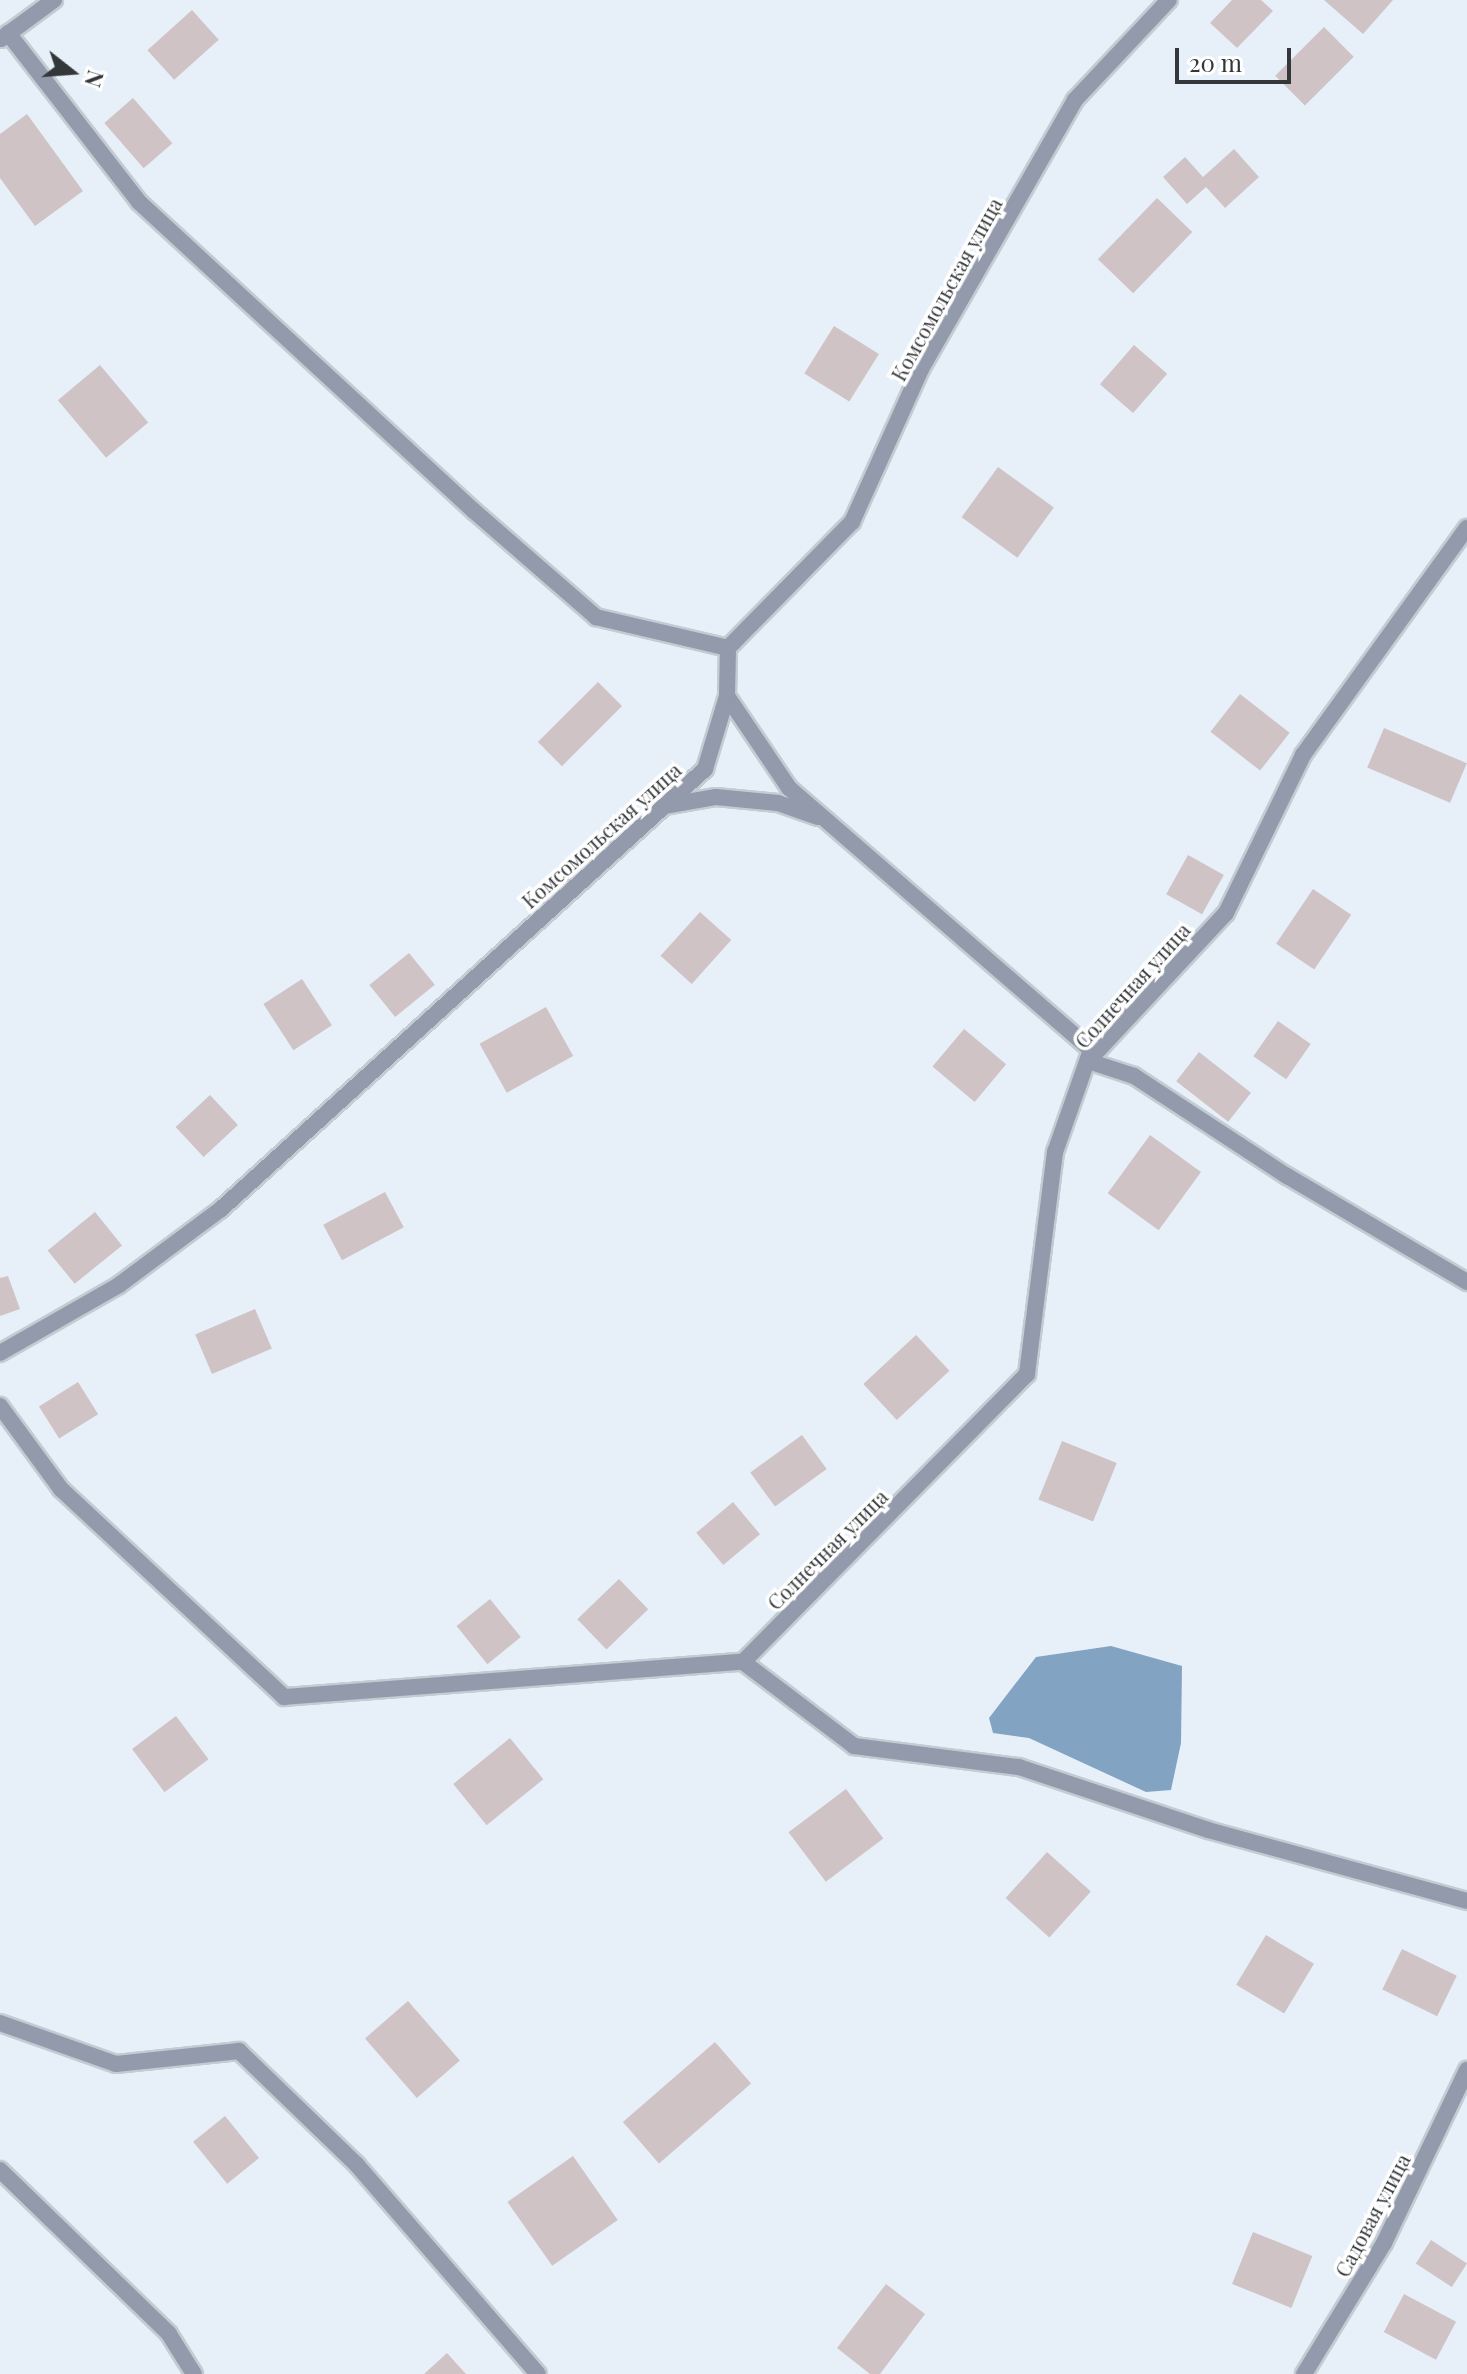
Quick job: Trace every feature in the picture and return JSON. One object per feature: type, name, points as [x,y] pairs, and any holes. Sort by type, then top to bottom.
[{"type":"street","points":[[54,0],[4,36],[139,202],[474,511],[596,617],[728,648]]},
{"type":"street","name":"Комсомольская улица","points":[[0,1353],[119,1285],[221,1209],[705,769],[727,696],[728,648],[852,522],[921,369],[1075,100],[1169,0]]},
{"type":"street","name":"Солнечная улица","points":[[743,1662],[1027,1374],[1055,1152],[1088,1061],[1226,913],[1303,755],[1467,528]]},
{"type":"street","points":[[727,696],[789,788],[1091,1050],[1088,1061],[1134,1076],[1287,1176],[1467,1282]]},
{"type":"street","points":[[663,806],[716,797],[763,802],[827,821]]},
{"type":"street","points":[[0,1406],[61,1489],[284,1697],[743,1662],[854,1746],[1019,1767],[1208,1830],[1467,1901]]},
{"type":"street","points":[[0,2023],[116,2064],[239,2051],[357,2165],[538,2374]]},
{"type":"street","name":"Садовая улица","points":[[1304,2374],[1384,2243],[1467,2070]]},
{"type":"street","points":[[0,2170],[169,2334],[194,2374]]},
{"type":"water","points":[[1111,1646],[1182,1666],[1181,1743],[1171,1790],[1146,1792],[1029,1738],[993,1733],[989,1718],[1036,1657]]},
{"type":"building","points":[[1232,0],[1261,0],[1273,11],[1237,48],[1210,23]]},
{"type":"building","points":[[1324,0],[1393,0],[1363,34]]},
{"type":"building","points":[[192,10],[219,40],[174,80],[147,50]]},
{"type":"building","points":[[1324,27],[1354,57],[1305,105],[1275,76]]},
{"type":"building","points":[[133,98],[172,143],[144,168],[104,123]]},
{"type":"building","points":[[27,114],[83,191],[35,226],[0,178],[0,134]]},
{"type":"building","points":[[1234,149],[1259,177],[1225,208],[1206,187],[1187,204],[1163,177],[1185,157],[1203,177]]},
{"type":"building","points":[[1157,198],[1192,232],[1133,293],[1098,259]]},
{"type":"building","points":[[834,326],[879,354],[849,402],[804,373]]},
{"type":"building","points":[[1134,345],[1167,374],[1133,413],[1100,384]]},
{"type":"building","points":[[100,365],[148,422],[106,458],[58,400]]},
{"type":"building","points":[[998,467],[1054,508],[1017,558],[962,517]]},
{"type":"building","points":[[598,682],[622,706],[562,766],[538,742]]},
{"type":"building","points":[[1240,694],[1290,733],[1260,771],[1210,732]]},
{"type":"building","points":[[1384,728],[1467,763],[1450,803],[1367,768]]},
{"type":"building","points":[[1188,855],[1224,875],[1202,914],[1166,894]]},
{"type":"building","points":[[1313,889],[1351,915],[1314,969],[1276,944]]},
{"type":"building","points":[[700,912],[731,940],[692,984],[661,956]]},
{"type":"building","points":[[409,953],[435,985],[395,1017],[369,985]]},
{"type":"building","points":[[302,979],[332,1025],[293,1050],[263,1004]]},
{"type":"building","points":[[546,1007],[573,1056],[507,1093],[480,1044]]},
{"type":"building","points":[[1278,1021],[1311,1044],[1286,1079],[1253,1056]]},
{"type":"building","points":[[964,1029],[1006,1064],[975,1102],[933,1067]]},
{"type":"building","points":[[1199,1052],[1251,1093],[1228,1122],[1176,1081]]},
{"type":"building","points":[[210,1095],[238,1125],[204,1157],[176,1127]]},
{"type":"building","points":[[1150,1135],[1201,1172],[1159,1230],[1108,1193]]},
{"type":"building","points":[[385,1192],[404,1227],[342,1260],[323,1225]]},
{"type":"building","points":[[95,1212],[122,1245],[75,1284],[48,1250]]},
{"type":"building","points":[[8,1276],[20,1309],[0,1316],[0,1278]]},
{"type":"building","points":[[255,1309],[272,1349],[212,1374],[195,1334]]},
{"type":"building","points":[[916,1335],[949,1371],[897,1420],[863,1384]]},
{"type":"building","points":[[78,1382],[98,1414],[59,1439],[39,1406]]},
{"type":"building","points":[[802,1435],[827,1469],[775,1507],[750,1473]]},
{"type":"building","points":[[1062,1441],[1117,1463],[1093,1522],[1038,1499]]},
{"type":"building","points":[[733,1502],[760,1534],[723,1565],[696,1533]]},
{"type":"building","points":[[619,1579],[648,1609],[606,1650],[577,1619]]},
{"type":"building","points":[[490,1599],[521,1637],[487,1664],[457,1626]]},
{"type":"building","points":[[176,1716],[208,1759],[165,1792],[132,1749]]},
{"type":"building","points":[[510,1738],[543,1779],[487,1825],[453,1784]]},
{"type":"building","points":[[846,1789],[883,1839],[826,1882],[788,1832]]},
{"type":"building","points":[[1047,1852],[1091,1891],[1049,1938],[1006,1898]]},
{"type":"building","points":[[1266,1935],[1314,1964],[1284,2014],[1236,1985]]},
{"type":"building","points":[[1402,1949],[1457,1976],[1437,2016],[1382,1989]]},
{"type":"building","points":[[408,2001],[460,2061],[417,2098],[365,2038]]},
{"type":"building","points":[[715,2042],[751,2084],[659,2164],[623,2122]]},
{"type":"building","points":[[225,2116],[259,2158],[227,2184],[193,2142]]},
{"type":"building","points":[[573,2156],[618,2220],[552,2266],[507,2202]]},
{"type":"building","points":[[1253,2232],[1312,2256],[1291,2308],[1232,2284]]},
{"type":"building","points":[[1431,2240],[1467,2263],[1452,2287],[1416,2263]]},
{"type":"building","points":[[886,2284],[925,2314],[880,2374],[870,2374],[837,2348]]},
{"type":"building","points":[[1404,2294],[1456,2322],[1436,2360],[1384,2332]]},
{"type":"building","points":[[447,2353],[466,2374],[424,2374]]}]
